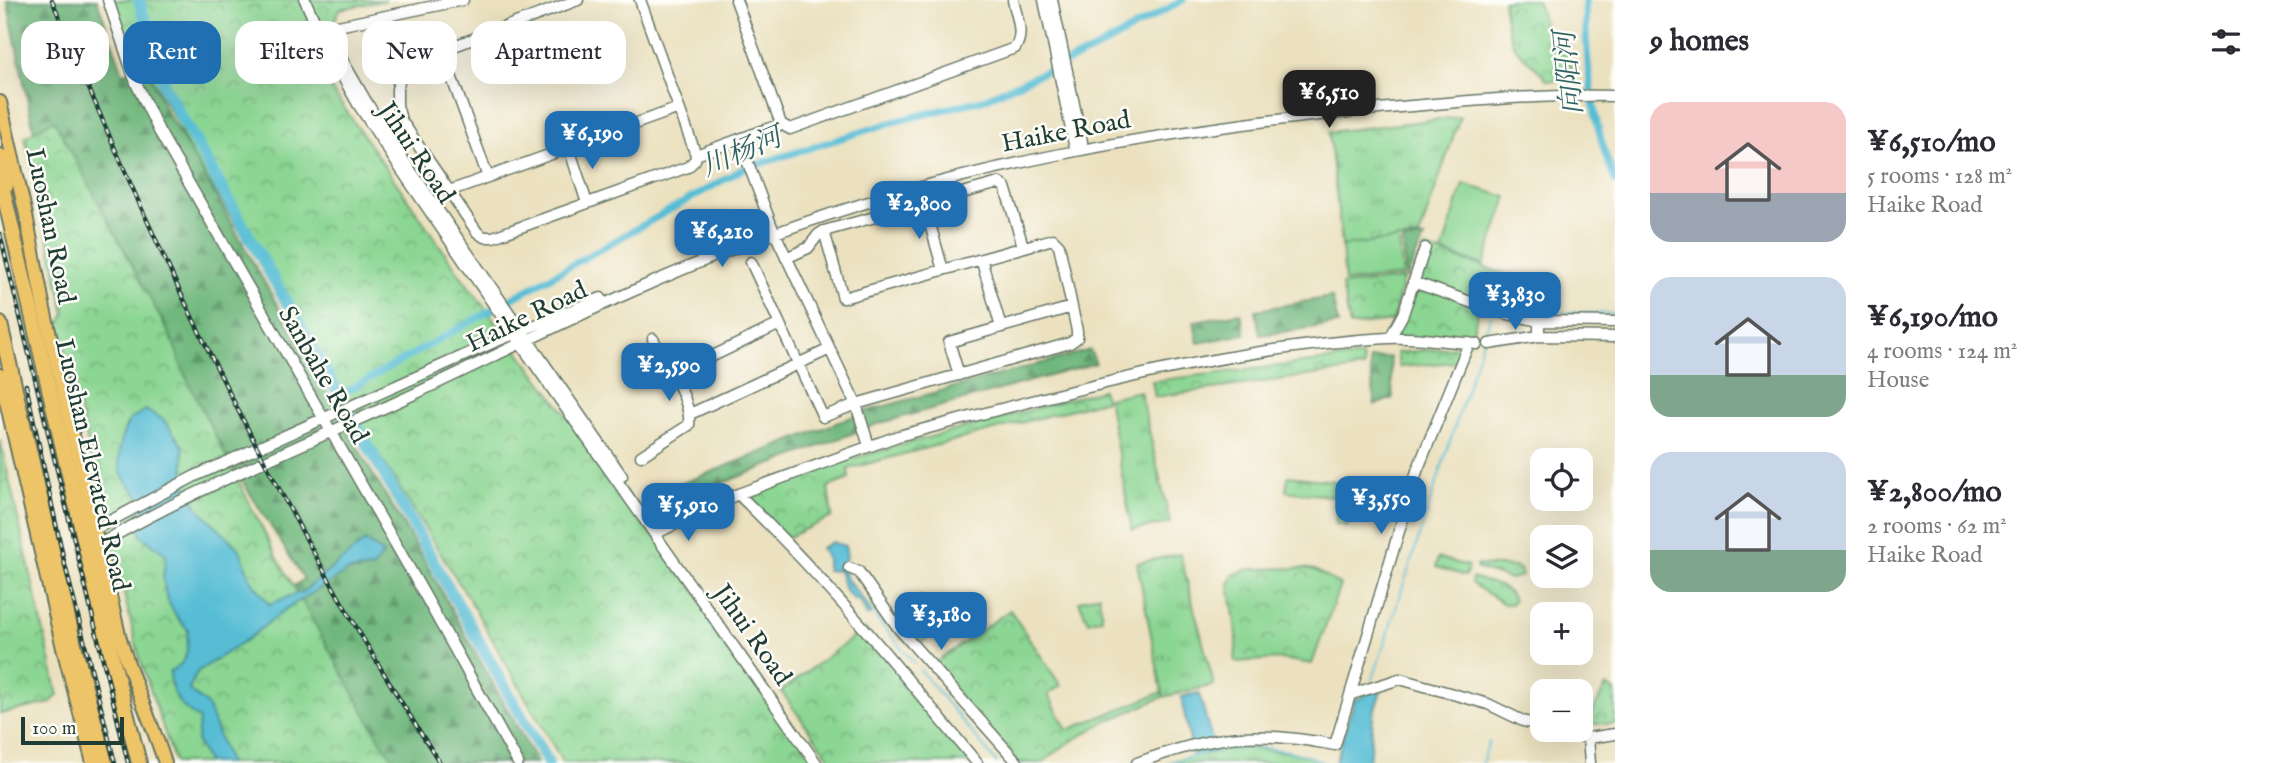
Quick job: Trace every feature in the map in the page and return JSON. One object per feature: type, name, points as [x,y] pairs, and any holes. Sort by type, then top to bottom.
[{"type":"highway","points":[[0,156],[23,248]]},
{"type":"highway","name":"Luoshan Elevated Road","points":[[0,177],[23,248],[35,326],[121,695],[141,763]]},
{"type":"highway","points":[[0,324],[103,763]]},
{"type":"main road","name":"Luoshan Road","points":[[0,102],[23,248],[44,309],[125,657],[165,763]]},
{"type":"main road","points":[[0,375],[63,648],[93,763]]},
{"type":"street","name":"Sanbahe Road","points":[[108,0],[147,106],[518,763]]},
{"type":"street","name":"Jihui Road","points":[[305,0],[317,21]]},
{"type":"street","points":[[345,21],[435,0]]},
{"type":"street","points":[[348,24],[463,0]]},
{"type":"street","points":[[457,45],[578,0]]},
{"type":"street","points":[[398,84],[396,97],[405,127],[477,232],[484,237],[493,237],[688,167],[695,160],[696,155],[640,0]]},
{"type":"street","points":[[736,0],[781,124],[785,128],[796,128],[1015,48],[1020,39],[1013,0]]},
{"type":"street","points":[[1044,0],[1058,49],[1078,145]]},
{"type":"street","points":[[1052,0],[1058,49]]},
{"type":"street","name":"Jihui Road","points":[[348,84],[358,104],[824,763]]},
{"type":"street","points":[[454,84],[488,177]]},
{"type":"street","name":"Haike Road","points":[[94,529],[195,477],[518,332],[773,230],[916,181],[1078,145],[1333,114],[1615,90]]},
{"type":"street","name":"Haike Road","points":[[1577,92],[1615,96]]},
{"type":"street","points":[[449,191],[679,108]]},
{"type":"street","points":[[696,155],[781,124]]},
{"type":"street","points":[[739,139],[773,230],[856,404],[869,446]]},
{"type":"street","points":[[569,148],[587,203]]},
{"type":"street","points":[[786,258],[808,248],[824,231],[996,183],[1005,187],[1023,246]]},
{"type":"street","points":[[924,203],[943,270]]},
{"type":"street","name":"Haike Road","points":[[98,545],[128,527],[251,467],[374,413],[648,284],[773,230]]},
{"type":"street","points":[[751,262],[823,417],[856,404],[1074,341],[1077,331],[1058,242],[1049,239],[843,298],[824,231]]},
{"type":"street","points":[[1390,338],[1403,314],[1425,248]]},
{"type":"street","points":[[981,259],[1001,327]]},
{"type":"street","points":[[1413,282],[1494,311],[1539,321],[1615,322]]},
{"type":"street","points":[[959,374],[949,342],[1072,307]]},
{"type":"street","points":[[1539,321],[1539,336]]},
{"type":"street","points":[[673,375],[780,324]]},
{"type":"street","points":[[1489,344],[1539,336],[1615,337]]},
{"type":"street","points":[[659,532],[738,494],[869,446],[1106,381],[1174,366],[1256,353],[1390,338],[1473,344],[1417,471],[1335,744],[1267,735],[1213,739],[1137,763]]},
{"type":"street","points":[[641,456],[689,425],[690,414],[653,339]]},
{"type":"street","name":"Jihui Road","points":[[525,341],[816,763]]},
{"type":"street","points":[[690,414],[830,349]]},
{"type":"street","points":[[738,494],[802,559],[977,763]]},
{"type":"street","points":[[849,568],[859,572],[893,622],[1017,763]]},
{"type":"street","points":[[1352,694],[1399,679],[1488,704],[1530,723]]},
{"type":"street","points":[[1593,737],[1615,734]]},
{"type":"street","points":[[1588,742],[1590,763]]},
{"type":"green space","points":[[7,0],[97,0],[104,21],[21,21],[21,68]]},
{"type":"green space","points":[[109,0],[386,0],[340,9],[334,21],[235,21],[235,84],[328,84],[461,276],[633,502],[816,763],[563,763],[469,599],[193,156],[155,84],[221,84],[221,21],[123,21],[123,43]]},
{"type":"green space","points":[[1503,0],[1537,0],[1545,28],[1567,50],[1575,81],[1547,80],[1520,52],[1508,31]]},
{"type":"green space","points":[[109,34],[123,73],[123,84],[154,84],[167,114],[416,546],[537,763],[358,763],[261,609],[304,579],[226,455],[188,471],[49,205],[24,84],[109,84]]},
{"type":"green space","points":[[1460,117],[1419,237],[1342,246],[1329,132]]},
{"type":"green space","points":[[54,120],[173,341],[183,371],[273,550],[380,740],[396,763],[175,763],[139,656],[59,325],[65,314],[25,137]]},
{"type":"green space","points":[[1463,184],[1507,197],[1484,265],[1442,252]]},
{"type":"green space","points":[[1424,238],[1406,279],[1403,241]]},
{"type":"green space","points":[[1399,239],[1403,276],[1345,282],[1342,246]]},
{"type":"green space","points":[[1425,248],[1524,280],[1519,297],[1486,288],[1469,343],[1390,338]]},
{"type":"green space","points":[[1403,279],[1393,321],[1350,326],[1342,285]]},
{"type":"green space","points":[[1332,297],[1338,324],[1260,335],[1256,310]]},
{"type":"green space","points":[[1241,313],[1245,334],[1198,343],[1194,321]]},
{"type":"green space","points":[[1460,347],[1455,362],[1399,367],[1397,353]]},
{"type":"green space","points":[[1090,350],[1096,363],[877,424],[665,505],[655,494],[867,411]]},
{"type":"green space","points":[[1362,356],[1364,368],[1155,397],[1152,381]]},
{"type":"green space","points":[[1390,357],[1393,398],[1375,405],[1369,359]]},
{"type":"green space","points":[[1102,390],[1106,400],[848,469],[849,479],[828,487],[832,517],[784,539],[745,495],[836,463]]},
{"type":"green space","points":[[1140,391],[1170,523],[1132,530],[1108,398]]},
{"type":"green space","points":[[0,439],[58,695],[50,703],[0,714]]},
{"type":"green space","points":[[1288,476],[1353,483],[1348,526],[1335,524],[1338,497],[1286,491]]},
{"type":"green space","points":[[1180,554],[1214,685],[1163,697],[1137,563]]},
{"type":"green space","points":[[1438,558],[1468,566],[1466,576],[1436,567]]},
{"type":"green space","points":[[1477,565],[1516,567],[1520,569],[1522,576],[1510,579],[1476,568]]},
{"type":"green space","points":[[1248,569],[1315,570],[1340,585],[1312,664],[1282,659],[1235,662],[1237,635],[1229,584],[1233,575]]},
{"type":"green space","points":[[1472,578],[1502,588],[1514,600],[1511,604],[1504,604],[1471,583]]},
{"type":"green space","points":[[1099,594],[1102,618],[1088,622],[1079,601]]},
{"type":"green space","points":[[921,596],[943,627],[921,643],[898,612]]},
{"type":"green space","points":[[1010,610],[1061,686],[1048,694],[1067,730],[1162,692],[1163,697],[1105,722],[1065,745],[1042,763],[1018,763],[932,665]]},
{"type":"green space","points":[[864,629],[977,763],[833,763],[781,691]]},
{"type":"green space","points":[[1606,686],[1615,691],[1615,724],[1593,724],[1593,711]]},
{"type":"green space","points":[[1235,748],[1291,753],[1324,763],[1168,763]]},
{"type":"water","points":[[145,410],[163,419],[183,446],[185,485],[198,508],[240,550],[250,578],[269,604],[304,591],[365,541],[383,554],[373,568],[348,571],[286,609],[249,638],[197,672],[189,690],[207,705],[229,763],[208,763],[197,742],[199,719],[181,705],[172,687],[170,671],[184,659],[188,630],[175,614],[166,596],[164,566],[167,555],[141,536],[137,516],[144,502],[125,480],[119,464],[120,447],[127,424]]},
{"type":"water","points":[[832,542],[845,546],[847,557],[843,561],[844,572],[871,610],[872,613],[867,616],[861,602],[852,598],[845,590],[839,571],[827,570],[827,560],[821,548]]},
{"type":"water","points":[[1377,689],[1381,691],[1373,715],[1369,763],[1335,763],[1355,699],[1362,698],[1363,693]]},
{"type":"water","points":[[1199,693],[1215,751],[1193,756],[1181,697]]},
{"type":"waterway","points":[[139,0],[165,88],[548,763]]},
{"type":"waterway","name":"川杨河","points":[[340,395],[743,169],[893,122],[982,100],[1098,48],[1183,0]]},
{"type":"waterway","name":"向阳河","points":[[1585,0],[1591,92],[1600,137],[1615,181]]},
{"type":"waterway","points":[[1494,306],[1496,299],[1533,311],[1615,314]]},
{"type":"waterway","points":[[1372,682],[1491,315]]},
{"type":"waterway","points":[[872,613],[914,663]]},
{"type":"waterway","points":[[920,670],[997,763]]},
{"type":"waterway","points":[[1482,763],[1489,742]]},
{"type":"waterway","points":[[1213,751],[1269,748],[1298,753],[1324,763]]},
{"type":"waterway","points":[[1168,763],[1204,753]]},
{"type":"railway","points":[[52,0],[136,197],[228,391],[329,580],[440,763]]},
{"type":"railway","points":[[0,234],[128,763]]},
{"type":"railway","points":[[26,385],[64,561],[115,763]]}]
